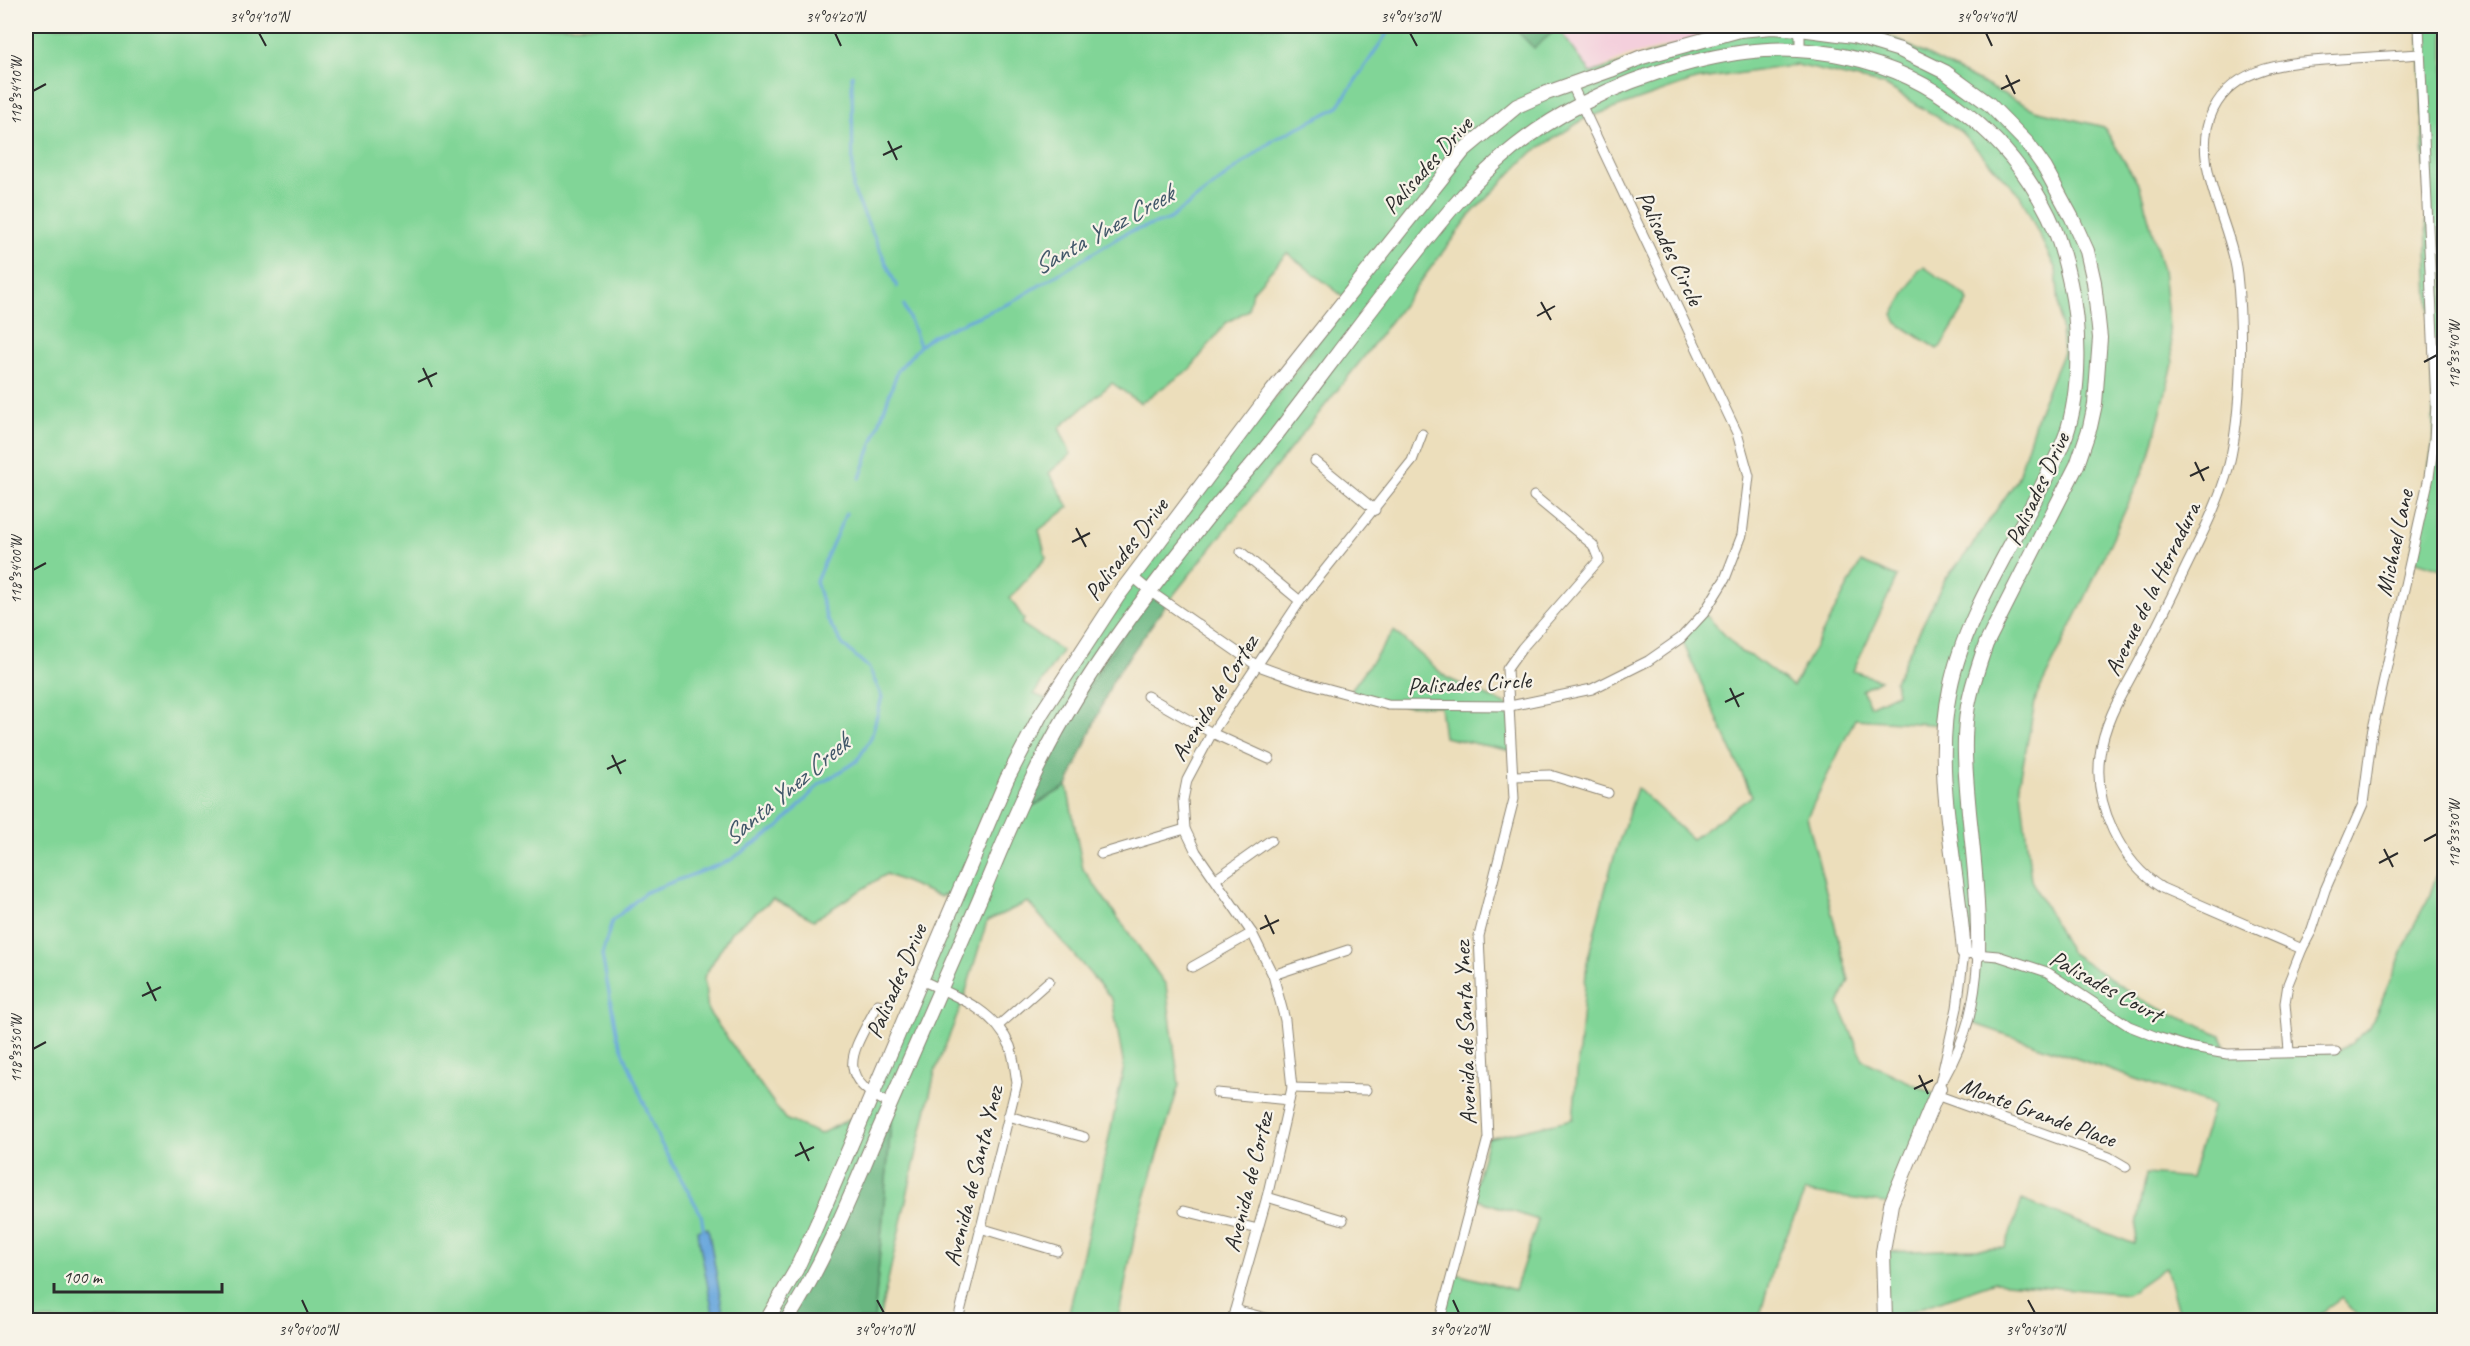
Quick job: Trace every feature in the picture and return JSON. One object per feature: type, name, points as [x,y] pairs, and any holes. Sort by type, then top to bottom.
[{"type":"street","name":"Michael Lane","points":[[2289,1051],[2285,1003],[2288,984],[2312,930],[2325,890],[2363,804],[2372,733],[2411,559],[2434,440],[2436,404],[2419,26]]},
{"type":"street","points":[[1800,27],[1800,48]]},
{"type":"street","name":"Palisades Drive","points":[[766,1320],[796,1270],[1007,779],[1044,709],[1118,596],[1277,385],[1464,150],[1517,106],[1642,57],[1740,30],[1800,27],[1854,36],[1900,50],[1945,72],[1989,104],[2009,123],[2045,168],[2087,251],[2094,282],[2100,338],[2095,404],[2077,465],[1986,644],[1976,672],[1968,708],[1966,773],[1977,911],[1978,955],[1969,1024],[1961,1048],[1938,1091],[1891,1204],[1883,1252],[1886,1320]]},
{"type":"street","name":"Palisades Drive","points":[[787,1320],[829,1246],[1014,817],[1063,719],[1111,643],[1217,505],[1264,451],[1402,269],[1467,191],[1526,139],[1601,94],[1639,79],[1712,57],[1768,48],[1800,48],[1864,61],[1935,91],[1964,111],[1995,138],[2016,163],[2050,218],[2058,238],[2074,304],[2078,358],[2067,434],[1969,627],[1950,687],[1942,751],[1964,953],[1957,1008],[1938,1091]]},
{"type":"street","name":"Avenue de la Herradura","points":[[2302,949],[2162,888],[2148,879],[2136,867],[2119,841],[2107,814],[2100,785],[2099,756],[2111,715],[2214,511],[2229,464],[2236,417],[2241,329],[2237,270],[2206,165],[2204,141],[2214,108],[2240,79],[2266,68],[2293,62],[2420,54]]},
{"type":"street","name":"Palisades Circle","points":[[1133,577],[1256,665],[1300,681],[1388,705],[1510,706],[1592,689],[1648,661],[1681,638],[1704,613],[1725,579],[1742,535],[1749,476],[1737,433],[1571,83]]},
{"type":"street","name":"Avenida de Cortez","points":[[1232,1320],[1267,1197],[1292,1088],[1285,1020],[1273,975],[1252,933],[1196,852],[1185,829],[1182,800],[1187,780],[1212,733],[1256,665],[1300,601],[1412,461],[1422,434]]},
{"type":"street","points":[[1315,461],[1374,510]]},
{"type":"street","name":"Avenida de Santa Ynez","points":[[1440,1320],[1488,1138],[1479,936],[1514,799],[1508,669],[1522,648],[1599,560],[1593,545],[1534,496]]},
{"type":"street","points":[[1240,552],[1300,601]]},
{"type":"street","points":[[1147,696],[1212,733],[1269,759]]},
{"type":"street","points":[[1044,709],[1063,719]]},
{"type":"street","points":[[1513,776],[1550,775],[1608,793]]},
{"type":"street","points":[[1101,854],[1185,829]]},
{"type":"street","points":[[1216,879],[1270,840]]},
{"type":"street","points":[[1192,967],[1252,933]]},
{"type":"street","points":[[1273,975],[1348,950]]},
{"type":"street","name":"Palisades Court","points":[[1964,953],[1998,956],[2047,972],[2129,1026],[2193,1048],[2227,1054],[2289,1051],[2336,1052]]},
{"type":"street","name":"Avenida de Santa Ynez","points":[[921,980],[981,1010],[998,1026],[1011,1047],[1017,1083],[958,1320]]},
{"type":"street","points":[[998,1026],[1049,981]]},
{"type":"street","points":[[878,1004],[852,1056],[852,1068],[871,1095],[890,1104]]},
{"type":"street","points":[[1292,1088],[1366,1090]]},
{"type":"street","name":"Monte Grande Place","points":[[1938,1091],[2109,1157],[2126,1167]]},
{"type":"street","points":[[1217,1093],[1289,1100]]},
{"type":"street","points":[[1008,1116],[1084,1137]]},
{"type":"street","points":[[1267,1197],[1343,1220]]},
{"type":"street","points":[[1184,1211],[1258,1229]]},
{"type":"street","points":[[980,1228],[1057,1251]]},
{"type":"street","points":[[1234,1310],[1274,1320]]},
{"type":"shaded area","points":[[1560,26],[1703,26],[1704,37],[1628,56],[1590,73],[1558,28]]},
{"type":"green space","points":[[26,26],[1530,26],[1539,43],[1558,28],[1591,73],[1704,37],[1703,26],[1843,26],[1896,39],[2035,110],[2104,127],[2140,187],[2163,270],[2173,364],[2149,458],[2086,596],[2036,697],[2020,780],[2031,880],[2070,952],[2145,1002],[2221,1035],[2227,1053],[2336,1052],[2352,1043],[2370,1027],[2415,923],[2429,897],[2444,854],[2444,1320],[2362,1320],[2342,1298],[2311,1320],[2180,1320],[2166,1267],[2127,1294],[1995,1282],[1885,1320],[1883,1252],[2005,1248],[2022,1200],[2134,1244],[2146,1174],[2191,1178],[2213,1105],[1969,1022],[1978,956],[1964,953],[1944,725],[1855,719],[1807,817],[1849,980],[1839,1004],[1863,1060],[1936,1095],[1891,1204],[1805,1192],[1773,1267],[1759,1320],[1440,1320],[1453,1273],[1515,1290],[1538,1220],[1472,1198],[1488,1138],[1573,1119],[1587,962],[1612,863],[1637,788],[1692,839],[1752,796],[1681,638],[1704,613],[1741,652],[1753,657],[1793,687],[1861,562],[1897,577],[1853,671],[1880,680],[1862,690],[1870,706],[1897,693],[1895,681],[1944,581],[1966,554],[2017,480],[2038,413],[2063,352],[2056,270],[2020,195],[1960,131],[1885,85],[1797,65],[1695,80],[1584,119],[1530,154],[1472,213],[1363,358],[1167,603],[1015,817],[1067,786],[1083,869],[1166,985],[1179,1085],[1137,1224],[1118,1320],[1067,1320],[1124,1067],[1112,999],[1028,902],[987,921],[963,1001],[935,1072],[879,1320],[874,1320],[893,1101],[787,1320],[26,1320]],"holes":[[[1287,253],[1349,301],[1085,645],[1049,701],[1034,694],[1062,651],[1022,624],[1024,619],[1010,598],[1046,558],[1039,530],[1069,507],[1049,473],[1071,454],[1059,428],[1112,383],[1140,403],[1190,369],[1226,323],[1248,310],[1252,292]],[[886,874],[941,897],[943,894],[954,903],[864,1112],[820,1134],[785,1119],[708,1011],[704,977],[731,932],[773,899],[814,920]]]},
{"type":"green space","points":[[1512,26],[1560,26],[1534,48]]},
{"type":"green space","points":[[2419,26],[2444,26],[2444,570],[2411,559],[2434,440]]},
{"type":"green space","points":[[1924,267],[1966,296],[1968,302],[1937,349],[1897,323],[1893,315],[1919,269]]},
{"type":"green space","points":[[1151,592],[1167,603],[1114,678],[1067,786],[1014,817],[1041,760]]},
{"type":"green space","points":[[1394,631],[1447,678],[1510,706],[1512,751],[1444,737],[1440,706],[1388,705],[1348,694]]},
{"type":"green space","points":[[893,1098],[874,1320],[787,1320]]},
{"type":"water","points":[[708,1228],[723,1312],[713,1313],[697,1230]]},
{"type":"waterway","name":"Santa Ynez Creek","points":[[860,478],[898,370],[920,346],[932,336],[1012,302],[1126,233],[1168,220],[1275,139],[1337,108],[1392,26]]},
{"type":"waterway","points":[[852,75],[853,190],[897,287]]},
{"type":"waterway","points":[[904,305],[920,345]]},
{"type":"waterway","name":"Santa Ynez Creek","points":[[704,1232],[701,1214],[659,1140],[617,1036],[602,955],[612,921],[646,892],[729,861],[779,827],[820,784],[857,761],[871,738],[882,697],[869,668],[843,645],[827,619],[816,581],[846,513]]}]
